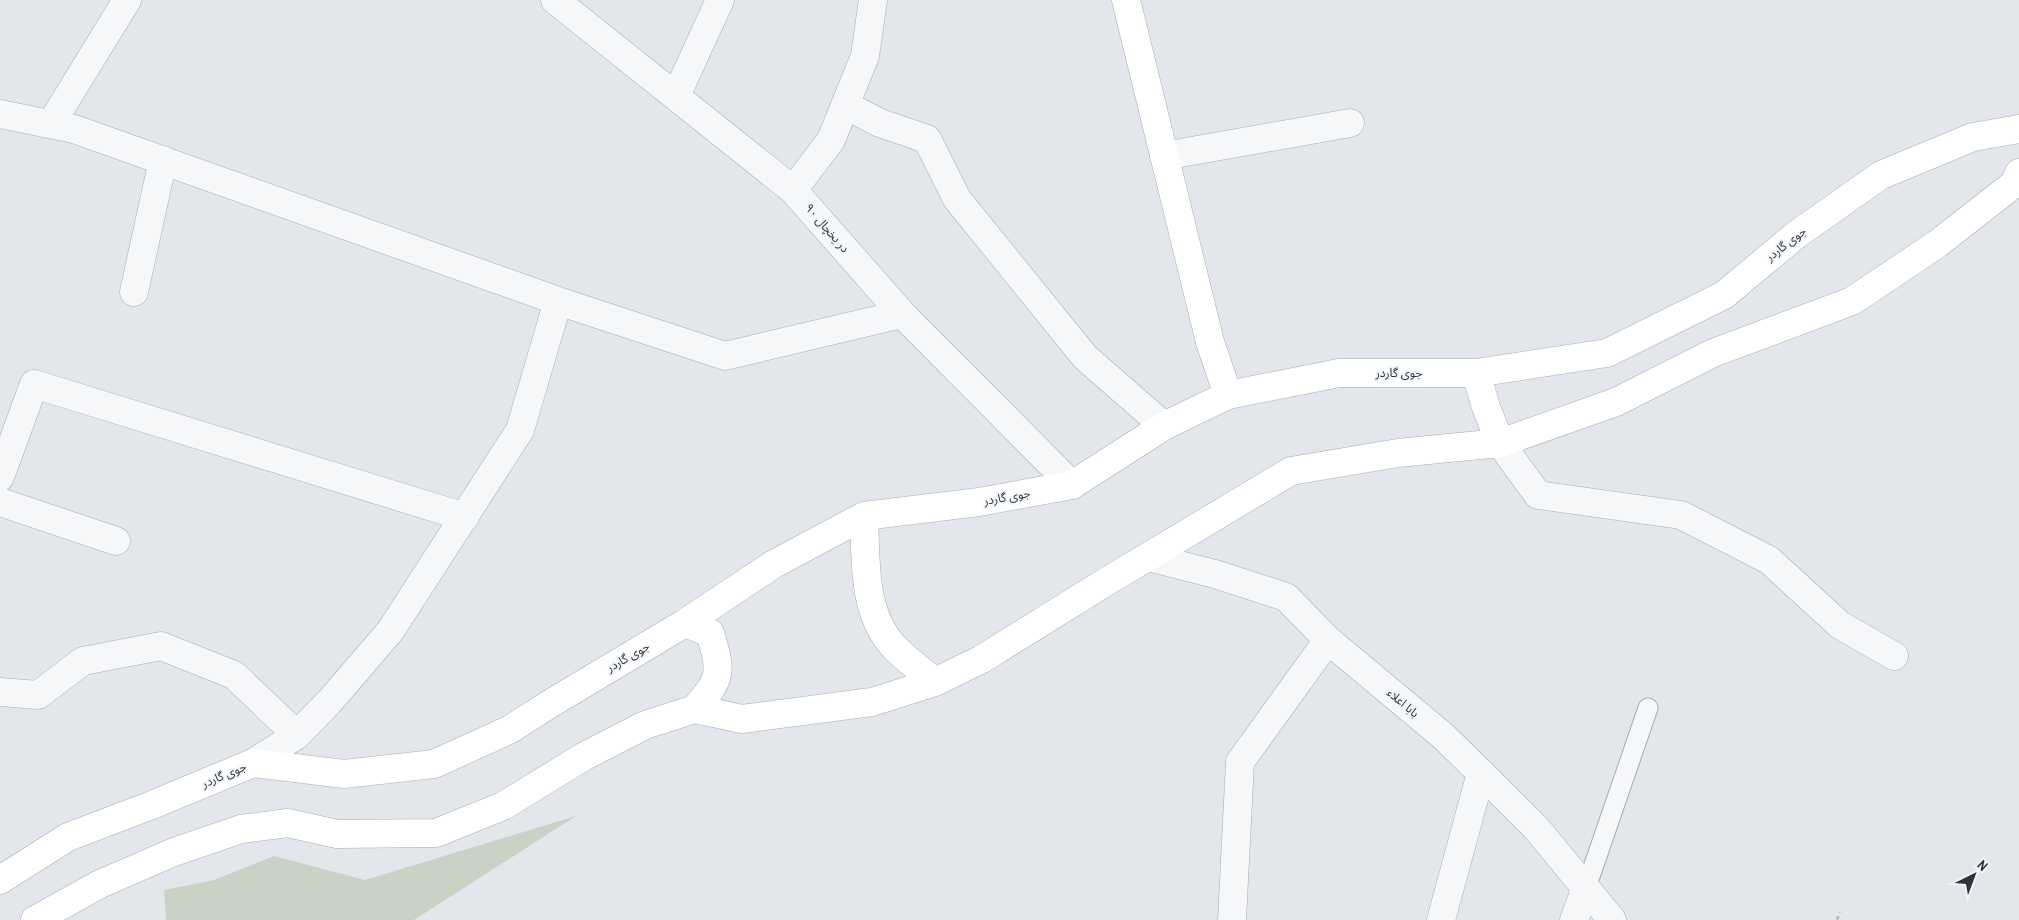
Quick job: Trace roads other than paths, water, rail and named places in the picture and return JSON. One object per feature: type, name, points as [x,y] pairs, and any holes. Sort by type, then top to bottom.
[{"type":"street","points":[[51,124],[127,0]]},
{"type":"street","name":"در یخچال ۹۰","points":[[555,0],[793,190],[902,314],[1072,485]]},
{"type":"street","points":[[676,96],[720,0]]},
{"type":"street","points":[[793,190],[831,140],[865,56],[873,0]]},
{"type":"street","points":[[1126,0],[1210,342],[1228,395]]},
{"type":"street","points":[[845,105],[880,123],[927,139],[956,199],[1085,357],[1164,426]]},
{"type":"street","points":[[0,114],[74,129],[558,301],[725,356],[902,314]]},
{"type":"street","points":[[1164,156],[1350,123]]},
{"type":"street","name":"جوی گاردر","points":[[0,880],[68,837],[253,763],[344,774],[434,764],[510,730],[561,697],[685,623],[774,564],[864,516],[979,502],[1072,485],[1164,426],[1228,395],[1339,373],[1476,373],[1607,353],[1724,295],[1796,235],[1881,175],[1973,136],[2019,129]]},
{"type":"street","points":[[134,292],[164,160]]},
{"type":"street","points":[[35,920],[100,884],[174,852],[241,829],[288,823],[337,834],[436,833],[503,806],[583,757],[645,725],[695,710],[742,719],[872,702],[935,682],[982,658],[1291,471],[1398,453],[1500,443],[1616,402],[1713,353],[1852,300],[1937,244],[2017,181]]},
{"type":"street","points":[[253,763],[297,735],[330,701],[391,630],[520,430],[558,301]]},
{"type":"street","points":[[1476,373],[1486,407],[1500,443],[1538,495],[1681,515],[1769,560],[1840,625],[1894,656]]},
{"type":"street","points":[[0,477],[34,384],[464,517]]},
{"type":"street","points":[[0,502],[116,541]]},
{"type":"street","points":[[864,516],[868,585],[876,618],[895,649],[935,682]]},
{"type":"street","name":"بابا اعلاء","points":[[1148,556],[1215,574],[1286,597],[1328,640],[1443,736],[1481,773],[1537,829],[1612,920]]},
{"type":"street","points":[[685,623],[710,633],[719,662],[715,685],[695,710]]},
{"type":"street","points":[[1232,920],[1240,762],[1328,640]]},
{"type":"street","points":[[0,692],[38,696],[82,661],[161,646],[234,675],[297,735]]},
{"type":"street","points":[[1441,920],[1481,773]]},
{"type":"street","points":[[1574,920],[1586,888]]},
{"type":"lane","points":[[1586,888],[1648,708]]}]
